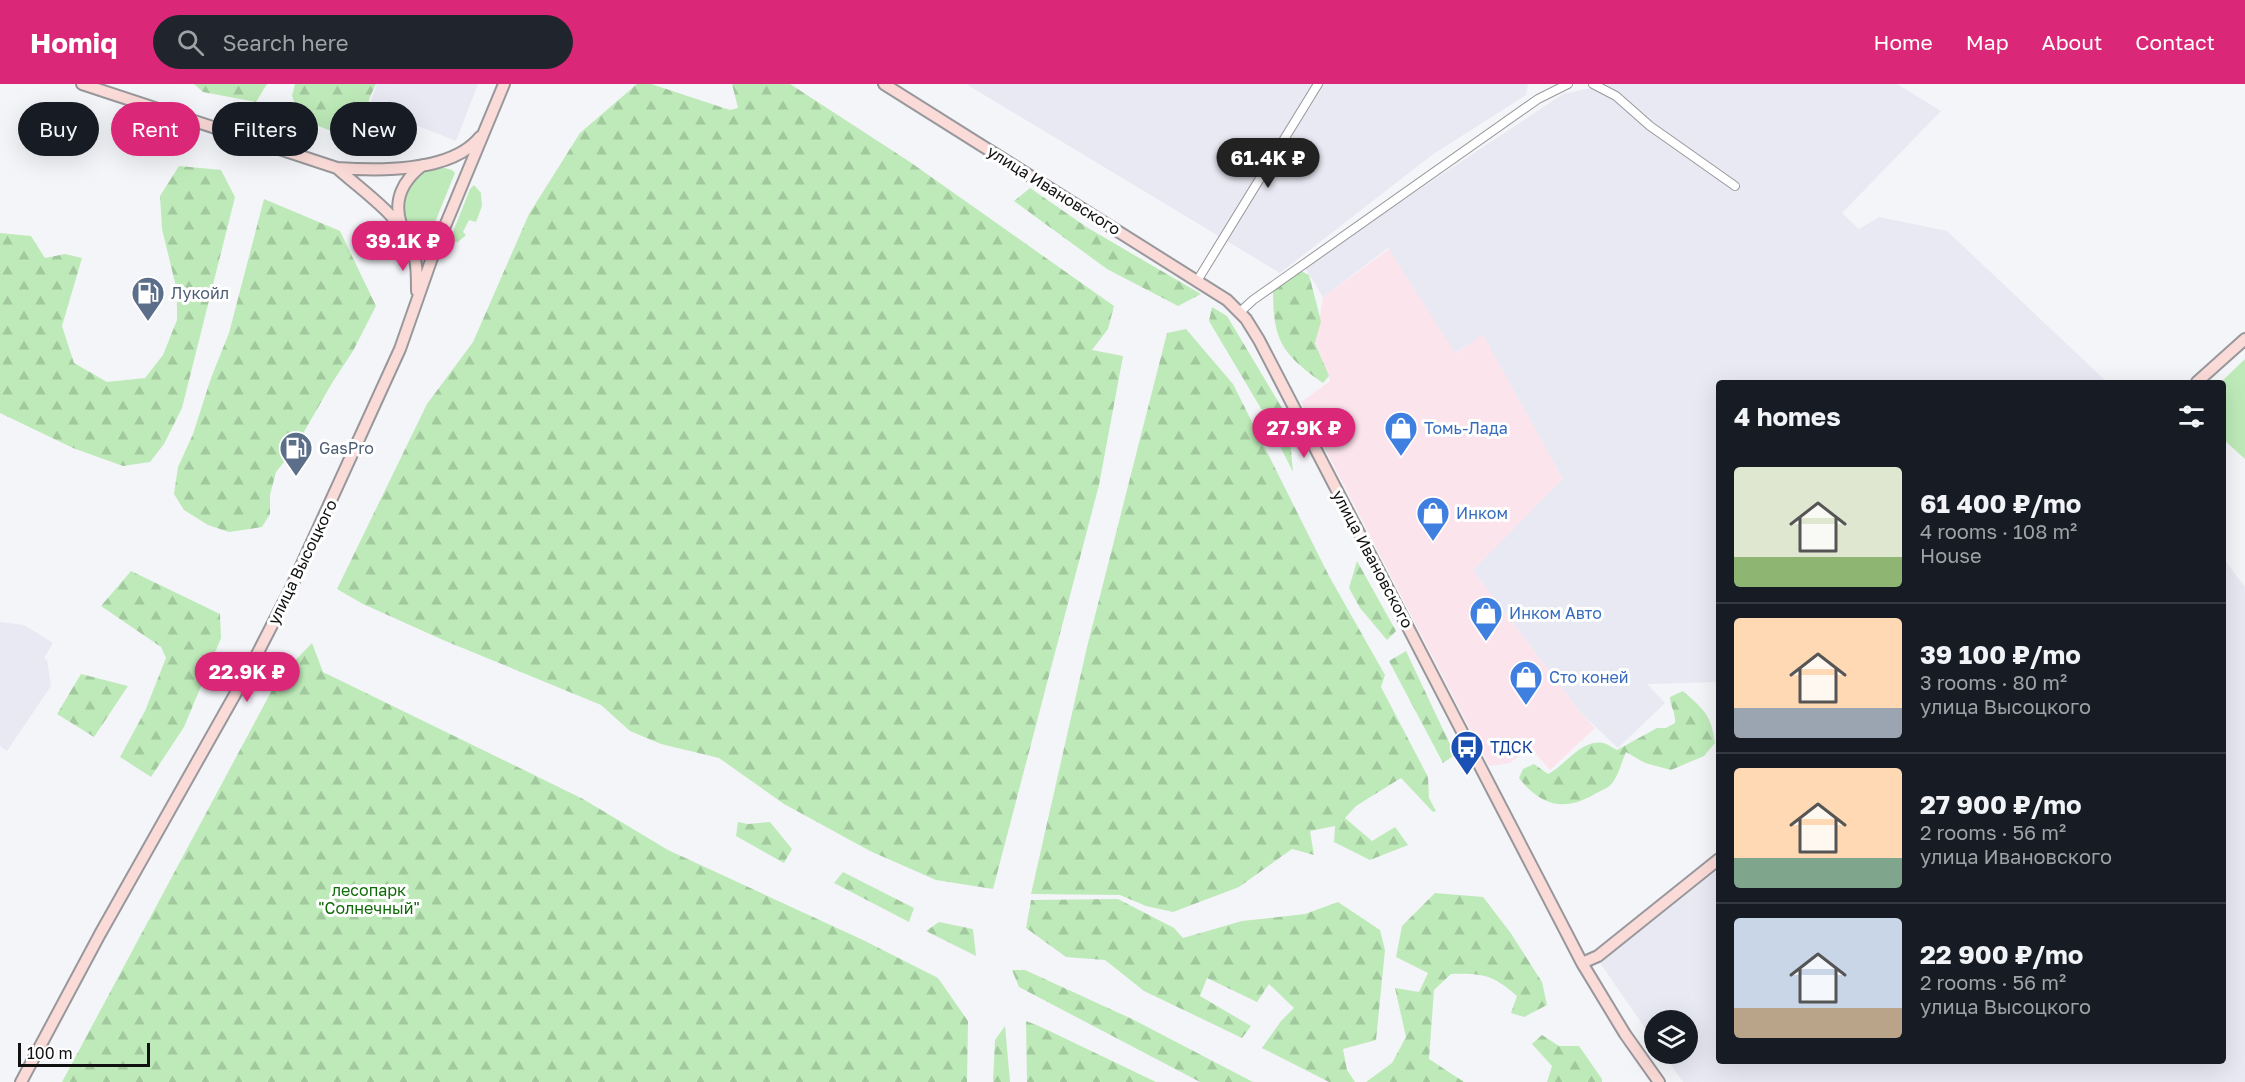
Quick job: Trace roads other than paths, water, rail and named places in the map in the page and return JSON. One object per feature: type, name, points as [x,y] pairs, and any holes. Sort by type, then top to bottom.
[{"type":"main road","points":[[82,84],[337,168],[377,170],[449,161],[470,166]]},
{"type":"main road","name":"улица Высоцкого","points":[[21,1082],[100,934],[230,705],[321,524],[396,359],[433,255],[504,84]]},
{"type":"main road","name":"улица Ивановского","points":[[884,84],[1227,300],[1240,312],[1259,340],[1582,963],[1625,1034],[1659,1082]]},
{"type":"main road","points":[[403,230],[398,216],[400,193],[415,171],[430,163],[459,154],[474,144],[487,128]]},
{"type":"main road","points":[[337,168],[395,220],[403,230],[411,244],[417,267],[417,297]]},
{"type":"main road","points":[[411,244],[433,255]]},
{"type":"main road","points":[[2199,380],[2245,339]]},
{"type":"main road","points":[[1582,963],[1598,956],[1716,861]]},
{"type":"street","points":[[1197,281],[1318,84]]},
{"type":"street","points":[[1240,312],[1253,300],[1549,88],[1568,84]]},
{"type":"street","points":[[1593,84],[1608,91],[1650,126],[1736,186]]},
{"type":"place","name":"Лукойл","points":[[148,322]]},
{"type":"place","name":"Томь-Лада","points":[[1401,457]]},
{"type":"place","name":"GasPro","points":[[296,477]]},
{"type":"place","name":"Инком","points":[[1433,542]]},
{"type":"place","name":"Инком Авто","points":[[1486,642]]},
{"type":"place","name":"Сто коней","points":[[1526,706]]},
{"type":"place","name":"ТДСК","points":[[1467,776]]},
{"type":"park label","name":"лесопарк \"Солнечный\"","points":[[369,899]]}]
